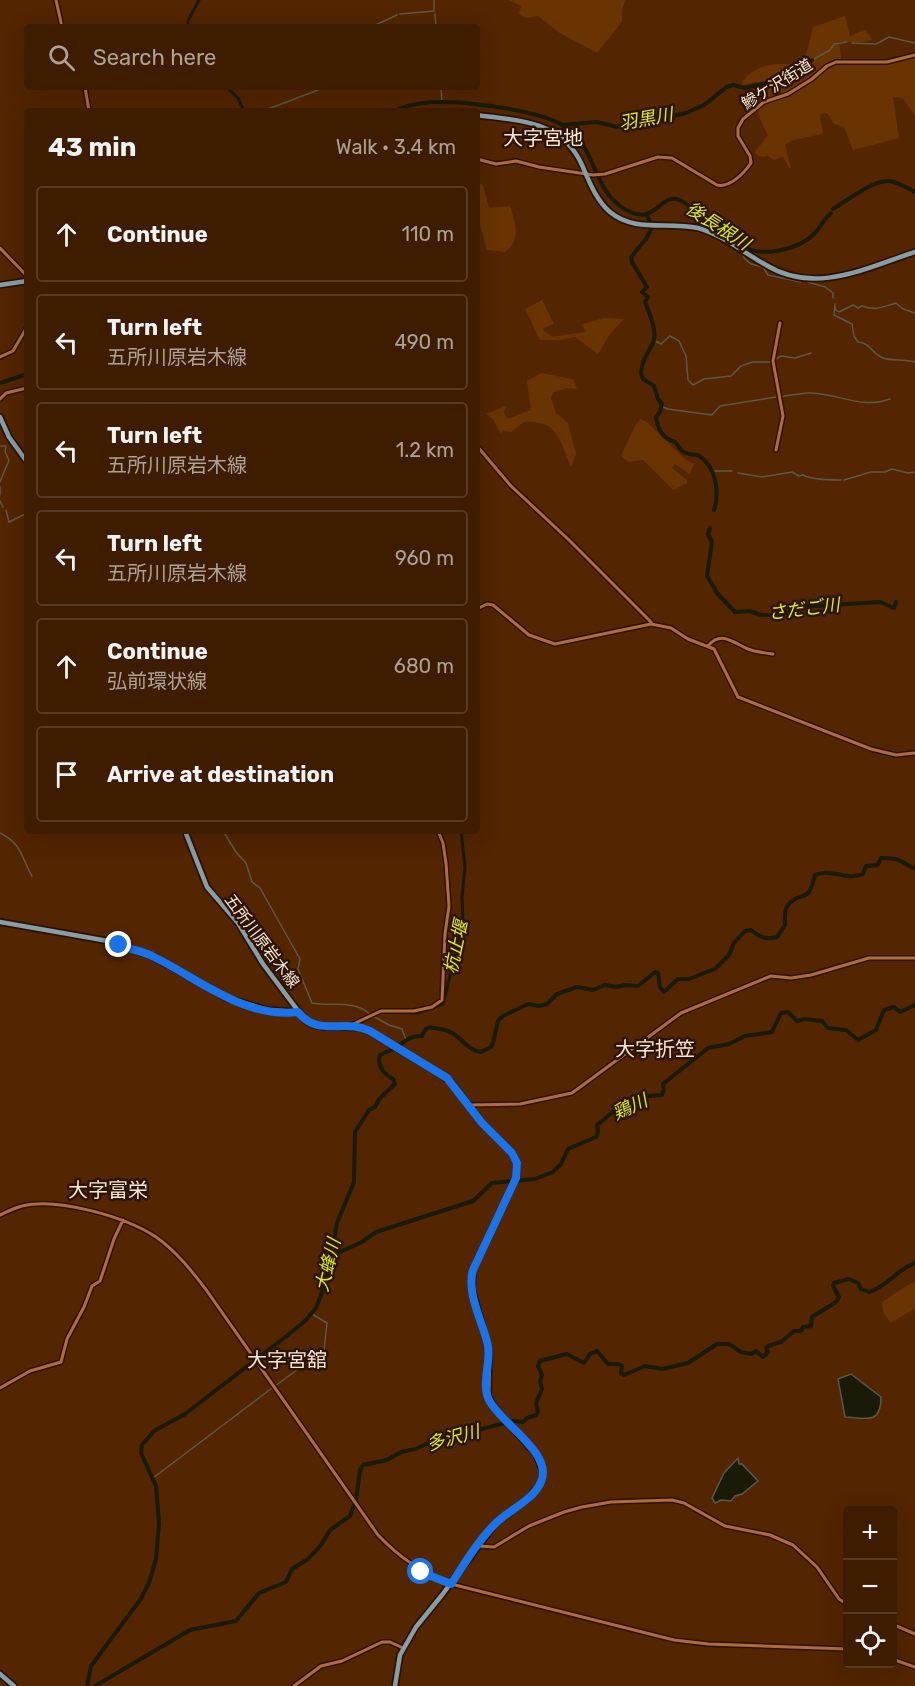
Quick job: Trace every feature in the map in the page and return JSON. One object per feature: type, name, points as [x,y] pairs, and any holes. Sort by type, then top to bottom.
[{"type":"main road","points":[[480,115],[533,124],[564,138],[575,152],[597,196],[609,211],[628,222],[656,226],[686,226],[710,232],[768,267],[793,277],[817,280],[849,274],[915,252]]},
{"type":"main road","points":[[0,285],[24,281]]},
{"type":"main road","points":[[0,417],[9,437],[24,458]]},
{"type":"main road","name":"五所川原岩木線","points":[[186,834],[207,887],[238,923],[263,964],[304,1020],[312,1024],[366,1029],[447,1078],[482,1123],[512,1153],[517,1163],[515,1181],[473,1270],[471,1279],[489,1350],[487,1393],[491,1403],[536,1454],[543,1472],[542,1480],[528,1499],[497,1522],[416,1627],[398,1661],[395,1686]]},
{"type":"main road","points":[[0,922],[108,941],[152,956],[227,998],[267,1010],[298,1012]]},
{"type":"main road","points":[[0,1674],[14,1686]]},
{"type":"street","points":[[56,0],[61,24]]},
{"type":"street","name":"鰺ケ沢街道","points":[[480,160],[496,164],[516,161],[586,175],[600,175],[667,156],[717,185],[726,186],[747,168],[752,160],[738,136],[739,125],[764,102],[788,94],[833,63],[887,62],[915,55]]},
{"type":"street","points":[[86,90],[88,108]]},
{"type":"street","points":[[0,248],[24,273]]},
{"type":"street","points":[[776,450],[783,417],[773,361],[780,322]]},
{"type":"street","points":[[0,357],[13,351],[24,332]]},
{"type":"street","points":[[0,399],[6,393],[24,388]]},
{"type":"street","points":[[480,450],[511,486],[651,622]]},
{"type":"street","points":[[480,608],[487,604],[493,605],[529,635],[555,644],[651,624],[671,628],[688,639],[714,649],[738,697],[872,749],[896,755],[915,753]]},
{"type":"street","points":[[708,646],[715,639],[721,638],[733,640],[747,649],[773,654]]},
{"type":"street","points":[[348,1026],[381,1011],[414,1011],[432,1006],[442,1000],[445,934],[449,906],[446,863],[439,834]]},
{"type":"street","points":[[469,1105],[520,1104],[572,1093],[681,1013],[771,976],[790,978],[811,975],[869,958],[915,958]]},
{"type":"street","points":[[0,1215],[33,1204],[98,1212],[123,1220],[157,1238],[185,1263],[378,1535],[394,1553],[421,1572],[451,1584],[674,1640],[708,1644],[843,1649]]},
{"type":"street","points":[[0,1388],[30,1371],[62,1362],[67,1339],[92,1286],[100,1281],[123,1220]]},
{"type":"street","points":[[478,1546],[494,1547],[529,1526],[582,1507],[611,1502],[672,1500],[684,1503],[725,1526],[770,1535],[793,1545],[817,1567],[843,1602]]},
{"type":"street","points":[[897,1626],[915,1634]]},
{"type":"street","points":[[294,1686],[321,1666],[342,1661],[382,1642],[390,1642],[403,1648]]},
{"type":"street","points":[[897,1661],[915,1667]]},
{"type":"shaded area","points":[[509,0],[625,0],[622,22],[597,53],[558,32],[538,16],[526,18],[519,14],[521,6]]},
{"type":"shaded area","points":[[845,16],[850,36],[863,30],[872,40],[839,42],[842,63],[886,64],[915,57],[915,116],[903,98],[893,97],[899,138],[853,150],[844,127],[834,124],[827,113],[820,115],[823,134],[793,140],[785,145],[791,168],[783,157],[774,160],[754,153],[768,135],[758,110],[763,84],[756,82],[741,85],[751,73],[765,66],[797,65],[806,55],[813,27]]},
{"type":"shaded area","points":[[480,183],[483,185],[489,208],[510,206],[516,231],[514,242],[505,252],[487,250],[480,225]]},
{"type":"shaded area","points":[[542,300],[554,324],[542,329],[552,337],[585,332],[583,324],[604,318],[624,319],[610,334],[598,354],[575,337],[540,340],[525,309]]},
{"type":"shaded area","points":[[541,373],[573,379],[577,389],[567,388],[553,392],[551,398],[556,413],[568,423],[576,454],[571,467],[560,440],[551,428],[536,422],[524,422],[511,432],[503,430],[501,434],[493,419],[486,414],[506,406],[504,413],[507,419],[531,410],[527,381]]},
{"type":"shaded area","points":[[640,419],[647,422],[686,460],[694,464],[690,474],[675,464],[672,468],[687,480],[687,483],[673,490],[643,460],[628,462],[621,456]]},
{"type":"shaded area","points":[[911,1283],[915,1283],[915,1308],[891,1323],[883,1312],[882,1302]]},
{"type":"shaded area","points":[[851,1374],[881,1397],[875,1416],[871,1418],[845,1417],[838,1379]]},
{"type":"shaded area","points":[[738,1458],[739,1464],[742,1464],[758,1481],[731,1501],[721,1500],[715,1503],[712,1498],[724,1473]]},
{"type":"waterway","name":"杭止堰","points":[[188,24],[199,0]]},
{"type":"waterway","points":[[434,0],[434,11]]},
{"type":"waterway","points":[[400,14],[434,11]]},
{"type":"waterway","points":[[435,14],[436,24]]},
{"type":"waterway","points":[[378,24],[397,15]]},
{"type":"waterway","points":[[852,43],[876,44],[889,37],[915,43]]},
{"type":"waterway","points":[[812,60],[830,50],[834,44],[847,42]]},
{"type":"waterway","name":"羽黒川","points":[[726,87],[733,85],[745,88],[766,83],[779,84],[812,60]]},
{"type":"waterway","name":"羽黒川","points":[[562,125],[597,122],[617,127],[635,119],[645,121],[662,119],[686,113],[704,105],[724,89]]},
{"type":"waterway","name":"杭止堰","points":[[230,90],[238,98],[243,108]]},
{"type":"waterway","points":[[271,108],[318,90]]},
{"type":"waterway","points":[[441,90],[442,102]]},
{"type":"waterway","name":"後長根川","points":[[403,108],[420,103],[455,102],[512,109],[559,123],[583,145],[605,190],[620,206],[641,215],[649,213],[666,201],[680,200],[708,224],[733,236],[744,247],[754,251],[782,250],[800,244],[814,234],[831,213]]},
{"type":"waterway","name":"後長根川","points":[[833,209],[860,192],[883,182],[896,183],[915,192]]},
{"type":"waterway","name":"後長根川","points":[[647,215],[650,222]]},
{"type":"waterway","name":"さだご川","points":[[652,228],[631,257],[647,287],[642,292],[648,297],[645,302],[654,333],[653,343],[643,362],[641,374],[643,379],[654,386],[662,404],[656,417],[661,433],[675,442],[682,451],[698,455],[713,472],[717,495],[714,510]]},
{"type":"waterway","points":[[744,255],[744,258],[751,264],[763,267],[768,275],[801,282]]},
{"type":"waterway","points":[[808,282],[825,287],[833,293],[833,298]]},
{"type":"waterway","points":[[835,307],[839,312],[853,305],[858,308],[862,306],[875,308],[896,303],[903,309],[915,313]]},
{"type":"waterway","points":[[835,304],[834,315],[852,324],[854,336],[858,342],[865,344],[884,358],[915,362]]},
{"type":"waterway","points":[[653,340],[661,344],[670,336],[679,341],[686,356],[688,380],[693,385],[704,379],[731,376],[741,366],[753,362],[770,362]]},
{"type":"waterway","points":[[776,359],[781,356],[795,358],[811,353]]},
{"type":"waterway","name":"後長根川","points":[[0,383],[24,375]]},
{"type":"waterway","points":[[781,398],[818,393],[868,403],[890,399]]},
{"type":"waterway","points":[[662,404],[668,409],[712,415],[720,406],[776,397]]},
{"type":"waterway","points":[[0,446],[6,446],[5,452],[9,460],[0,482]]},
{"type":"waterway","points":[[844,480],[892,469],[908,473],[915,472]]},
{"type":"waterway","points":[[711,471],[732,471]]},
{"type":"waterway","points":[[738,473],[762,477],[792,472],[799,476],[816,479],[841,480]]},
{"type":"waterway","points":[[0,487],[0,495]]},
{"type":"waterway","points":[[0,501],[3,507]]},
{"type":"waterway","points":[[6,510],[9,522],[24,514]]},
{"type":"waterway","name":"さだご川","points":[[710,528],[708,534],[712,542],[707,576],[715,589]]},
{"type":"waterway","name":"さだご川","points":[[716,592],[735,612],[750,611],[761,615],[795,611],[799,607],[880,602],[894,608],[896,602]]},
{"type":"waterway","points":[[0,833],[17,846],[32,876]]},
{"type":"waterway","points":[[225,834],[246,863],[252,882],[260,888],[300,959],[298,969],[312,1003],[349,1005],[363,1009],[370,1014]]},
{"type":"waterway","name":"杭止堰","points":[[395,1012],[417,1013],[443,1004],[463,921],[462,897],[465,867],[461,834]]},
{"type":"waterway","points":[[715,969],[729,955],[734,943],[745,931],[751,930],[766,938],[777,937],[785,925],[787,907],[795,899],[808,893],[815,875],[828,873],[857,876],[863,874],[866,866],[878,865],[881,858],[896,859],[915,868]]},
{"type":"waterway","name":"大蜂川","points":[[87,1686],[91,1666],[140,1600],[149,1583],[156,1559],[159,1523],[156,1486],[141,1453],[142,1445],[154,1431],[185,1414],[288,1335],[316,1308],[326,1282],[337,1223],[354,1182],[355,1132],[369,1110],[375,1107],[379,1099],[395,1084],[382,1069],[380,1055],[411,1038],[422,1036],[425,1030],[431,1027],[447,1030],[470,1048],[481,1052],[491,1047],[498,1021],[503,1016],[528,1004],[539,1006],[547,1004],[557,994],[577,987],[593,990],[605,985],[638,986],[655,972],[658,973],[660,987],[664,992],[678,979],[689,979],[712,970]]},
{"type":"waterway","name":"鶏川","points":[[333,1259],[338,1253],[362,1242],[376,1232],[473,1201],[492,1183],[535,1179],[553,1172],[561,1164],[568,1149],[596,1137],[597,1125],[614,1111],[627,1110],[648,1096],[662,1095],[663,1084],[708,1048],[729,1044],[745,1036],[772,1032],[781,1013],[788,1012],[797,1021],[804,1019],[822,1021],[828,1028],[846,1030],[858,1040],[876,1030],[884,1010],[894,1007],[900,1012],[915,1005]]},
{"type":"waterway","points":[[373,1016],[402,1029],[406,1040]]},
{"type":"waterway","name":"多沢川","points":[[95,1686],[190,1630],[236,1621],[259,1593],[286,1582],[292,1569],[308,1559],[321,1545],[330,1530],[350,1516],[356,1500],[360,1470],[363,1465],[387,1460],[401,1452],[429,1443],[442,1443],[462,1434],[513,1421],[523,1422],[536,1415],[538,1411],[536,1403],[542,1389],[540,1381],[542,1375],[538,1366],[540,1361],[567,1354],[584,1363],[590,1354],[597,1351],[608,1364],[622,1366],[621,1373],[624,1375],[645,1366],[662,1369],[688,1363],[717,1344],[729,1344],[741,1352],[751,1354],[756,1351],[763,1357],[768,1352],[766,1348],[768,1346],[781,1342],[794,1331],[801,1331],[803,1327],[811,1326],[812,1317],[836,1302],[839,1297],[833,1286],[834,1283],[849,1279],[858,1283],[861,1289],[869,1292],[882,1286],[915,1263]]},
{"type":"waterway","points":[[275,1386],[324,1350],[327,1323],[312,1314],[316,1308]]},
{"type":"waterway","points":[[153,1478],[272,1388]]},
{"type":"district","name":"大字宮地","points":[[543,138]]},
{"type":"district","name":"大字折笠","points":[[655,1049]]},
{"type":"district","name":"大字富栄","points":[[108,1190]]},
{"type":"district","name":"大字宮舘","points":[[287,1360]]},
{"type":"route","points":[[119,945],[152,956],[227,998],[267,1010],[298,1012],[304,1020],[314,1025],[357,1027],[370,1031],[447,1078],[482,1123],[510,1150],[515,1158],[516,1178],[473,1270],[471,1285],[489,1350],[488,1396],[494,1407],[536,1454],[543,1472],[542,1480],[528,1499],[497,1522],[451,1584],[421,1572]]}]
